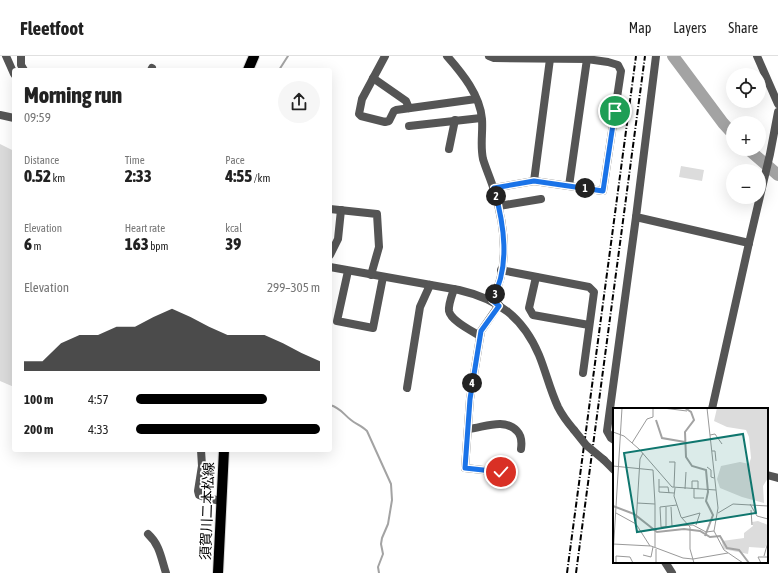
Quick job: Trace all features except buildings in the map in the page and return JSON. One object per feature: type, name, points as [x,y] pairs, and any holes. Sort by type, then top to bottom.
[{"type":"main road","points":[[249,68],[254,56]]},
{"type":"main road","name":"須賀川二本松線","points":[[218,573],[224,452]]},
{"type":"street","points":[[6,56],[12,70]]},
{"type":"street","points":[[21,56],[21,65],[23,68]]},
{"type":"street","points":[[385,56],[362,99],[358,114],[385,122],[389,121],[394,111],[476,99]]},
{"type":"street","points":[[446,56],[473,90],[481,118],[483,158],[494,188],[502,219],[504,249],[499,284],[492,300]]},
{"type":"street","points":[[489,56],[494,58],[587,59],[618,65],[621,71],[603,191],[534,181],[494,188]]},
{"type":"street","points":[[613,439],[607,431],[624,314],[656,56]]},
{"type":"street","points":[[757,56],[778,104]]},
{"type":"street","points":[[534,181],[550,59]]},
{"type":"street","points":[[569,186],[587,59]]},
{"type":"street","points":[[373,78],[406,101],[409,108]]},
{"type":"street","points":[[712,408],[748,243],[770,154],[778,112]]},
{"type":"street","points":[[0,114],[12,117]]},
{"type":"street","points":[[409,126],[481,118]]},
{"type":"street","points":[[449,149],[455,120]]},
{"type":"street","points":[[499,206],[541,199]]},
{"type":"street","points":[[332,209],[377,214],[380,247],[371,275]]},
{"type":"street","points":[[332,251],[338,239],[341,210]]},
{"type":"street","points":[[636,218],[748,243]]},
{"type":"street","points":[[332,267],[430,284],[474,293],[492,300],[510,314],[526,330],[539,356],[559,409],[586,445],[613,469]]},
{"type":"street","points":[[501,270],[589,287],[594,292],[583,373]]},
{"type":"street","points":[[348,271],[337,321],[373,328],[383,277]]},
{"type":"street","points":[[536,277],[530,308],[533,315],[589,325]]},
{"type":"street","points":[[407,388],[420,307],[430,284]]},
{"type":"street","points":[[454,289],[449,309],[450,312],[461,325],[480,336]]},
{"type":"street","points":[[499,306],[481,331],[470,399],[465,468],[501,472]]},
{"type":"street","points":[[468,429],[492,424],[510,425],[520,435],[522,440],[521,449]]},
{"type":"street","points":[[201,452],[202,466],[198,491],[199,496],[221,500]]},
{"type":"street","points":[[768,475],[778,478]]},
{"type":"street","points":[[148,534],[155,540],[166,573]]},
{"type":"street","points":[[666,563],[672,573]]},
{"type":"shaded area","points":[[0,144],[12,150],[12,386],[0,381]]},
{"type":"shaded area","points":[[681,166],[704,170],[702,181],[679,177]]},
{"type":"waterway","points":[[280,68],[288,56]]},
{"type":"waterway","points":[[673,56],[726,126]]},
{"type":"waterway","points":[[756,156],[778,175]]},
{"type":"waterway","points":[[332,406],[339,409],[351,420],[367,431],[391,484],[392,500],[388,524],[382,538],[381,544],[383,554],[378,567],[379,573]]},
{"type":"railway","points":[[567,573],[636,56]]},
{"type":"railway","points":[[576,573],[645,56]]},
{"type":"route","points":[[501,472],[465,468],[470,399],[481,331],[499,306],[492,300],[499,284],[504,249],[502,219],[494,188],[534,181],[603,191],[615,111]]}]
